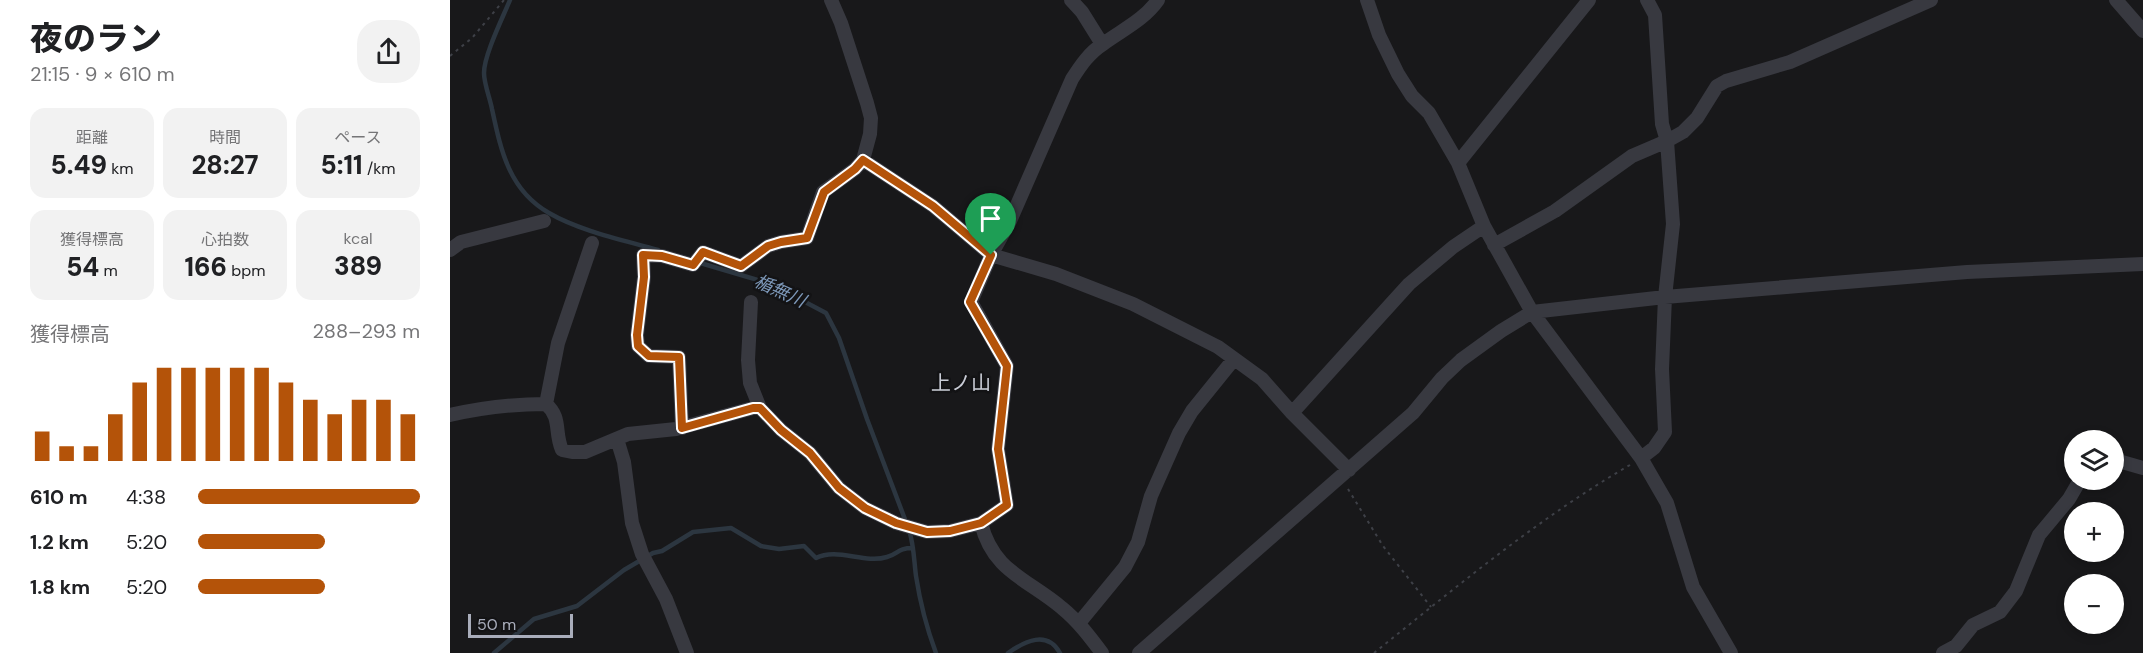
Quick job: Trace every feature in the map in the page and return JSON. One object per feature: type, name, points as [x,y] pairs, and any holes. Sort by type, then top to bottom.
[{"type":"street","points":[[682,428],[679,357],[649,356],[638,346],[637,335],[644,277],[643,255],[697,260],[703,252],[741,266],[768,246],[807,238],[824,192],[855,169],[863,160],[868,148],[871,118],[841,23],[831,0]]},
{"type":"street","points":[[1071,0],[1082,12],[1102,44]]},
{"type":"street","points":[[751,302],[748,360],[750,383],[760,408],[781,430],[810,453],[839,488],[865,508],[896,523],[927,532],[950,531],[981,523],[1007,505],[998,449],[1007,366],[970,302],[991,255],[1010,221],[1072,79],[1086,58],[1102,44],[1131,26],[1158,0]]},
{"type":"street","points":[[1367,0],[1379,35],[1398,74],[1412,96],[1429,114],[1458,163],[1484,226],[1532,312],[1641,458],[1667,503],[1693,587],[1731,653]]},
{"type":"street","points":[[1458,163],[1589,0]]},
{"type":"street","points":[[1641,458],[1654,448],[1665,432],[1662,369],[1665,297],[1672,224],[1667,141],[1662,124],[1655,15],[1647,0]]},
{"type":"street","points":[[1494,245],[1555,211],[1632,156],[1683,132],[1697,118],[1717,86],[1726,81],[1790,62],[1931,0]]},
{"type":"street","points":[[2116,0],[2143,31]]},
{"type":"street","points":[[863,160],[933,206],[991,255],[1056,274],[1133,304],[1218,347],[1262,379],[1345,474]]},
{"type":"street","points":[[450,250],[461,242],[544,221]]},
{"type":"street","points":[[1292,413],[1409,284],[1453,247],[1484,226]]},
{"type":"street","points":[[546,404],[558,343],[592,243]]},
{"type":"street","points":[[1139,653],[1413,413],[1442,378],[1461,360],[1532,312],[1665,297],[1967,272],[2143,264]]},
{"type":"street","points":[[1078,623],[1125,567],[1138,542],[1151,496],[1179,433],[1192,411],[1234,359]]},
{"type":"street","points":[[450,415],[527,404],[546,404],[556,415],[562,450],[585,452],[628,434],[682,428],[760,408]]},
{"type":"street","points":[[617,439],[624,462],[632,524],[642,554],[666,599],[687,653]]},
{"type":"street","points":[[2124,463],[2143,468]]},
{"type":"street","points":[[1942,653],[1956,646],[1973,626],[2000,612],[2016,591],[2039,535],[2074,490]]},
{"type":"street","points":[[981,523],[988,546],[1006,568],[1052,600],[1078,623],[1102,653]]},
{"type":"path","points":[[450,56],[472,38],[504,0]]},
{"type":"path","points":[[1374,653],[1586,490],[1641,458]]},
{"type":"path","points":[[1345,474],[1383,546],[1431,607]]},
{"type":"waterway","name":"楯無川","points":[[510,0],[490,46],[484,73],[503,154],[516,181],[535,204],[561,219],[602,234],[658,250]]},
{"type":"waterway","name":"楯無川","points":[[697,262],[771,284],[826,313],[839,338],[906,522]]},
{"type":"waterway","points":[[494,653],[534,619],[577,606],[624,570],[693,532],[731,528],[761,546],[779,549],[804,546],[816,558],[833,554],[878,559],[913,548]]},
{"type":"waterway","name":"楯無川","points":[[909,530],[920,596],[936,653]]},
{"type":"waterway","name":"楯無川","points":[[1008,653],[1036,640],[1049,642],[1060,653]]},
{"type":"district","name":"上ノ山","points":[[961,383]]},
{"type":"route","points":[[863,160],[933,206],[991,255],[970,302],[1007,366],[998,449],[1007,505],[981,523],[966,528],[927,532],[896,523],[865,508],[839,488],[810,453],[781,430],[760,408],[682,428],[679,357],[649,356],[638,346],[637,335],[644,277],[643,255],[662,256],[693,265],[703,252],[741,266],[768,246],[807,238],[824,192],[855,169],[863,160]]}]
